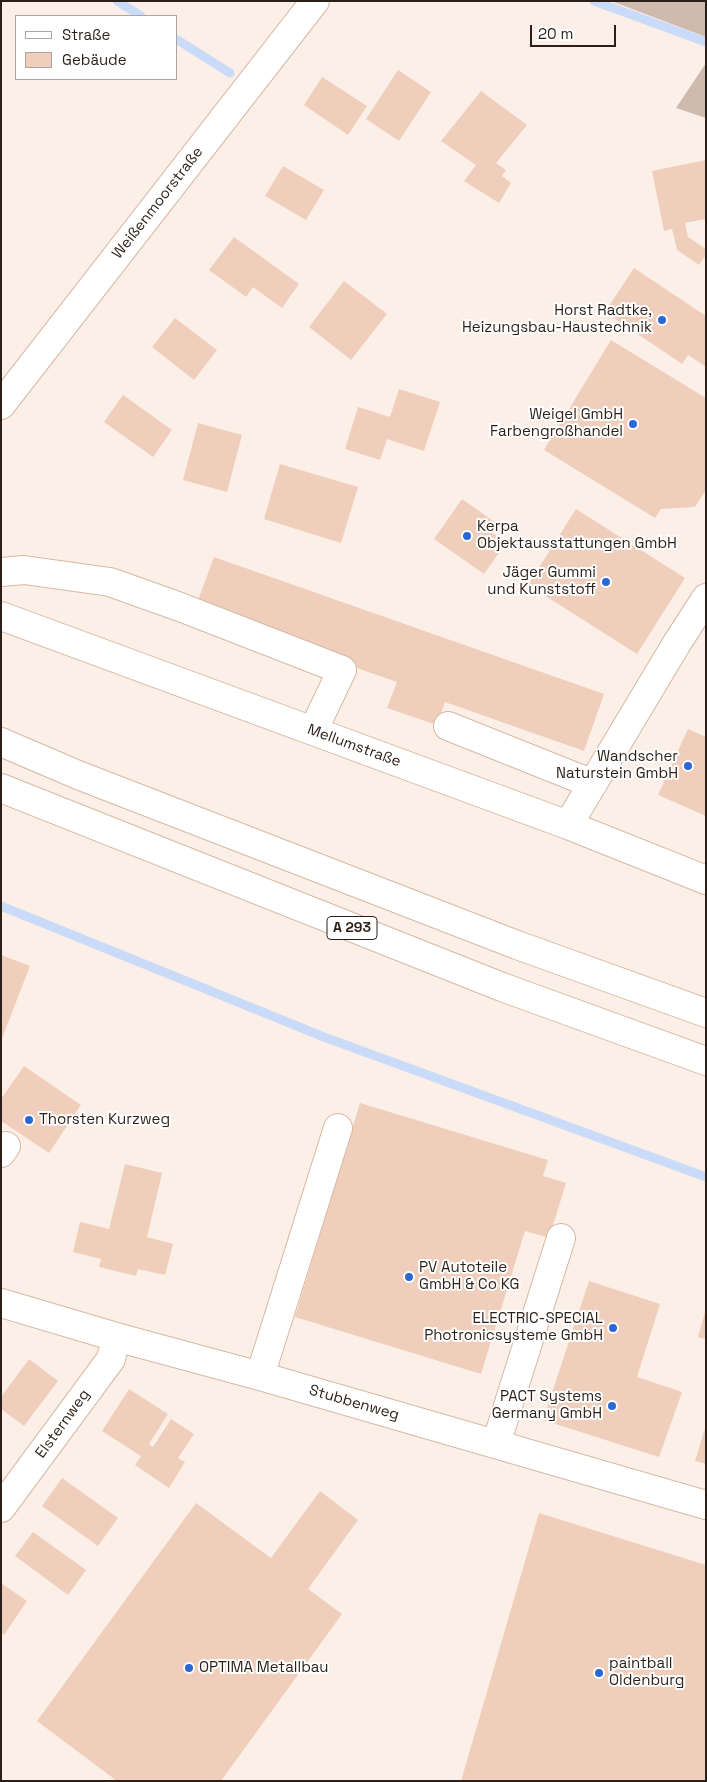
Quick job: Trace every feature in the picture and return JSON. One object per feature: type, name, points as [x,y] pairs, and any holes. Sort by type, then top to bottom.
[{"type":"main road","name":"Weißenmoorstraße","points":[[1,405],[315,1]]},
{"type":"main road","points":[[1,572],[24,570],[110,582],[342,670],[313,731]]},
{"type":"main road","points":[[568,825],[706,598]]},
{"type":"main road","name":"Mellumstraße","points":[[1,616],[568,825],[706,880]]},
{"type":"main road","points":[[448,726],[593,784]]},
{"type":"main road","points":[[1,742],[78,775],[507,942],[706,1013]]},
{"type":"main road","name":"A 293","points":[[1,788],[502,987],[706,1061]]},
{"type":"main road","points":[[260,1376],[338,1128]]},
{"type":"main road","points":[[496,1444],[561,1238]]},
{"type":"main road","name":"Stubbenweg","points":[[1,1303],[706,1504]]},
{"type":"main road","name":"Elsternweg","points":[[1,1508],[111,1358],[116,1337]]},
{"type":"shaded area","points":[[611,1],[706,1],[706,37]]},
{"type":"shaded area","points":[[706,63],[706,118],[676,108]]},
{"type":"building","points":[[398,70],[431,92],[399,141],[366,119]]},
{"type":"building","points":[[322,77],[367,106],[348,135],[304,105]]},
{"type":"building","points":[[481,91],[527,125],[496,163],[506,170],[502,176],[511,183],[499,203],[464,181],[476,165],[441,141]]},
{"type":"building","points":[[706,160],[706,219],[685,223],[688,237],[706,249],[706,255],[699,265],[677,250],[672,229],[664,231],[652,171]]},
{"type":"building","points":[[283,166],[324,190],[306,220],[265,196]]},
{"type":"building","points":[[234,237],[299,284],[282,308],[253,287],[246,297],[209,270]]},
{"type":"building","name":"Horst Radtke, Heizungsbau-Haustechnik","points":[[634,268],[706,316],[706,367],[688,355],[682,364],[605,312]]},
{"type":"building","points":[[344,281],[387,314],[351,360],[309,327]]},
{"type":"building","points":[[175,318],[217,350],[194,380],[152,347]]},
{"type":"building","name":"Weigel GmbH Farbengroßhandel","points":[[611,340],[706,398],[706,490],[695,507],[661,509],[655,518],[544,450]]},
{"type":"building","points":[[399,389],[440,402],[424,451],[387,439],[380,460],[345,449],[358,407],[390,417]]},
{"type":"building","points":[[123,395],[172,430],[153,457],[104,422]]},
{"type":"building","points":[[198,423],[242,435],[227,492],[183,480]]},
{"type":"building","points":[[280,464],[358,487],[341,543],[264,519]]},
{"type":"building","name":"Kerpa Objektausstattungen GmbH","points":[[462,499],[499,525],[493,533],[506,543],[484,574],[434,539]]},
{"type":"building","name":"Jäger Gummi und Kunststoff","points":[[576,509],[685,578],[637,654],[528,585]]},
{"type":"building","points":[[214,557],[604,694],[584,751],[445,702],[437,725],[387,708],[397,682],[194,611]]},
{"type":"building","name":"Wandscher Naturstein GmbH","points":[[688,729],[706,737],[706,816],[658,795]]},
{"type":"building","points":[[1,955],[30,966],[1,1041]]},
{"type":"building","points":[[24,1066],[81,1105],[49,1153],[1,1121],[1,1099]]},
{"type":"building","name":"PV Autoteile GmbH & Co KG","points":[[360,1103],[548,1160],[543,1176],[566,1183],[549,1238],[525,1231],[481,1374],[295,1317]]},
{"type":"building","points":[[125,1164],[162,1173],[147,1237],[173,1244],[165,1275],[138,1269],[136,1276],[99,1267],[101,1259],[73,1252],[80,1222],[109,1229]]},
{"type":"building","points":[[589,1281],[660,1304],[637,1377],[682,1392],[659,1457],[543,1420]]},
{"type":"building","points":[[706,1312],[706,1339],[698,1337]]},
{"type":"building","points":[[29,1359],[58,1381],[24,1426],[1,1409],[1,1397]]},
{"type":"building","points":[[129,1389],[168,1414],[149,1444],[153,1447],[171,1419],[194,1434],[178,1458],[185,1462],[169,1488],[135,1465],[141,1456],[102,1431]]},
{"type":"building","points":[[706,1428],[706,1464],[695,1461]]},
{"type":"building","points":[[62,1478],[118,1518],[98,1546],[42,1506]]},
{"type":"building","name":"OPTIMA Metallbau","points":[[320,1491],[358,1520],[308,1589],[342,1614],[221,1781],[117,1781],[37,1721],[196,1503],[271,1558]]},
{"type":"building","name":"paintball Oldenburg","points":[[539,1513],[706,1565],[706,1781],[461,1781]]},
{"type":"building","points":[[33,1532],[86,1570],[68,1595],[15,1556]]},
{"type":"building","points":[[1,1583],[27,1601],[4,1635],[1,1633]]},
{"type":"waterway","points":[[117,1],[139,15]]},
{"type":"waterway","points":[[594,1],[706,42]]},
{"type":"waterway","points":[[178,40],[230,73]]},
{"type":"waterway","points":[[1,906],[324,1037],[706,1177]]},
{"type":"place","name":"Horst Radtke, Heizungsbau-Haustechnik","points":[[662,320]]},
{"type":"place","name":"Weigel GmbH Farbengroßhandel","points":[[633,424]]},
{"type":"place","name":"Kerpa Objektausstattungen GmbH","points":[[467,536]]},
{"type":"place","name":"Jäger Gummi und Kunststoff","points":[[606,582]]},
{"type":"place","name":"Wandscher Naturstein GmbH","points":[[688,766]]},
{"type":"place","name":"Thorsten Kurzweg","points":[[29,1120]]},
{"type":"place","name":"PV Autoteile GmbH & Co KG","points":[[409,1277]]},
{"type":"place","name":"ELECTRIC-SPECIAL Photronicsysteme GmbH","points":[[613,1328]]},
{"type":"place","name":"PACT Systems Germany GmbH","points":[[612,1406]]},
{"type":"place","name":"OPTIMA Metallbau","points":[[189,1668]]},
{"type":"place","name":"paintball Oldenburg","points":[[599,1673]]}]
